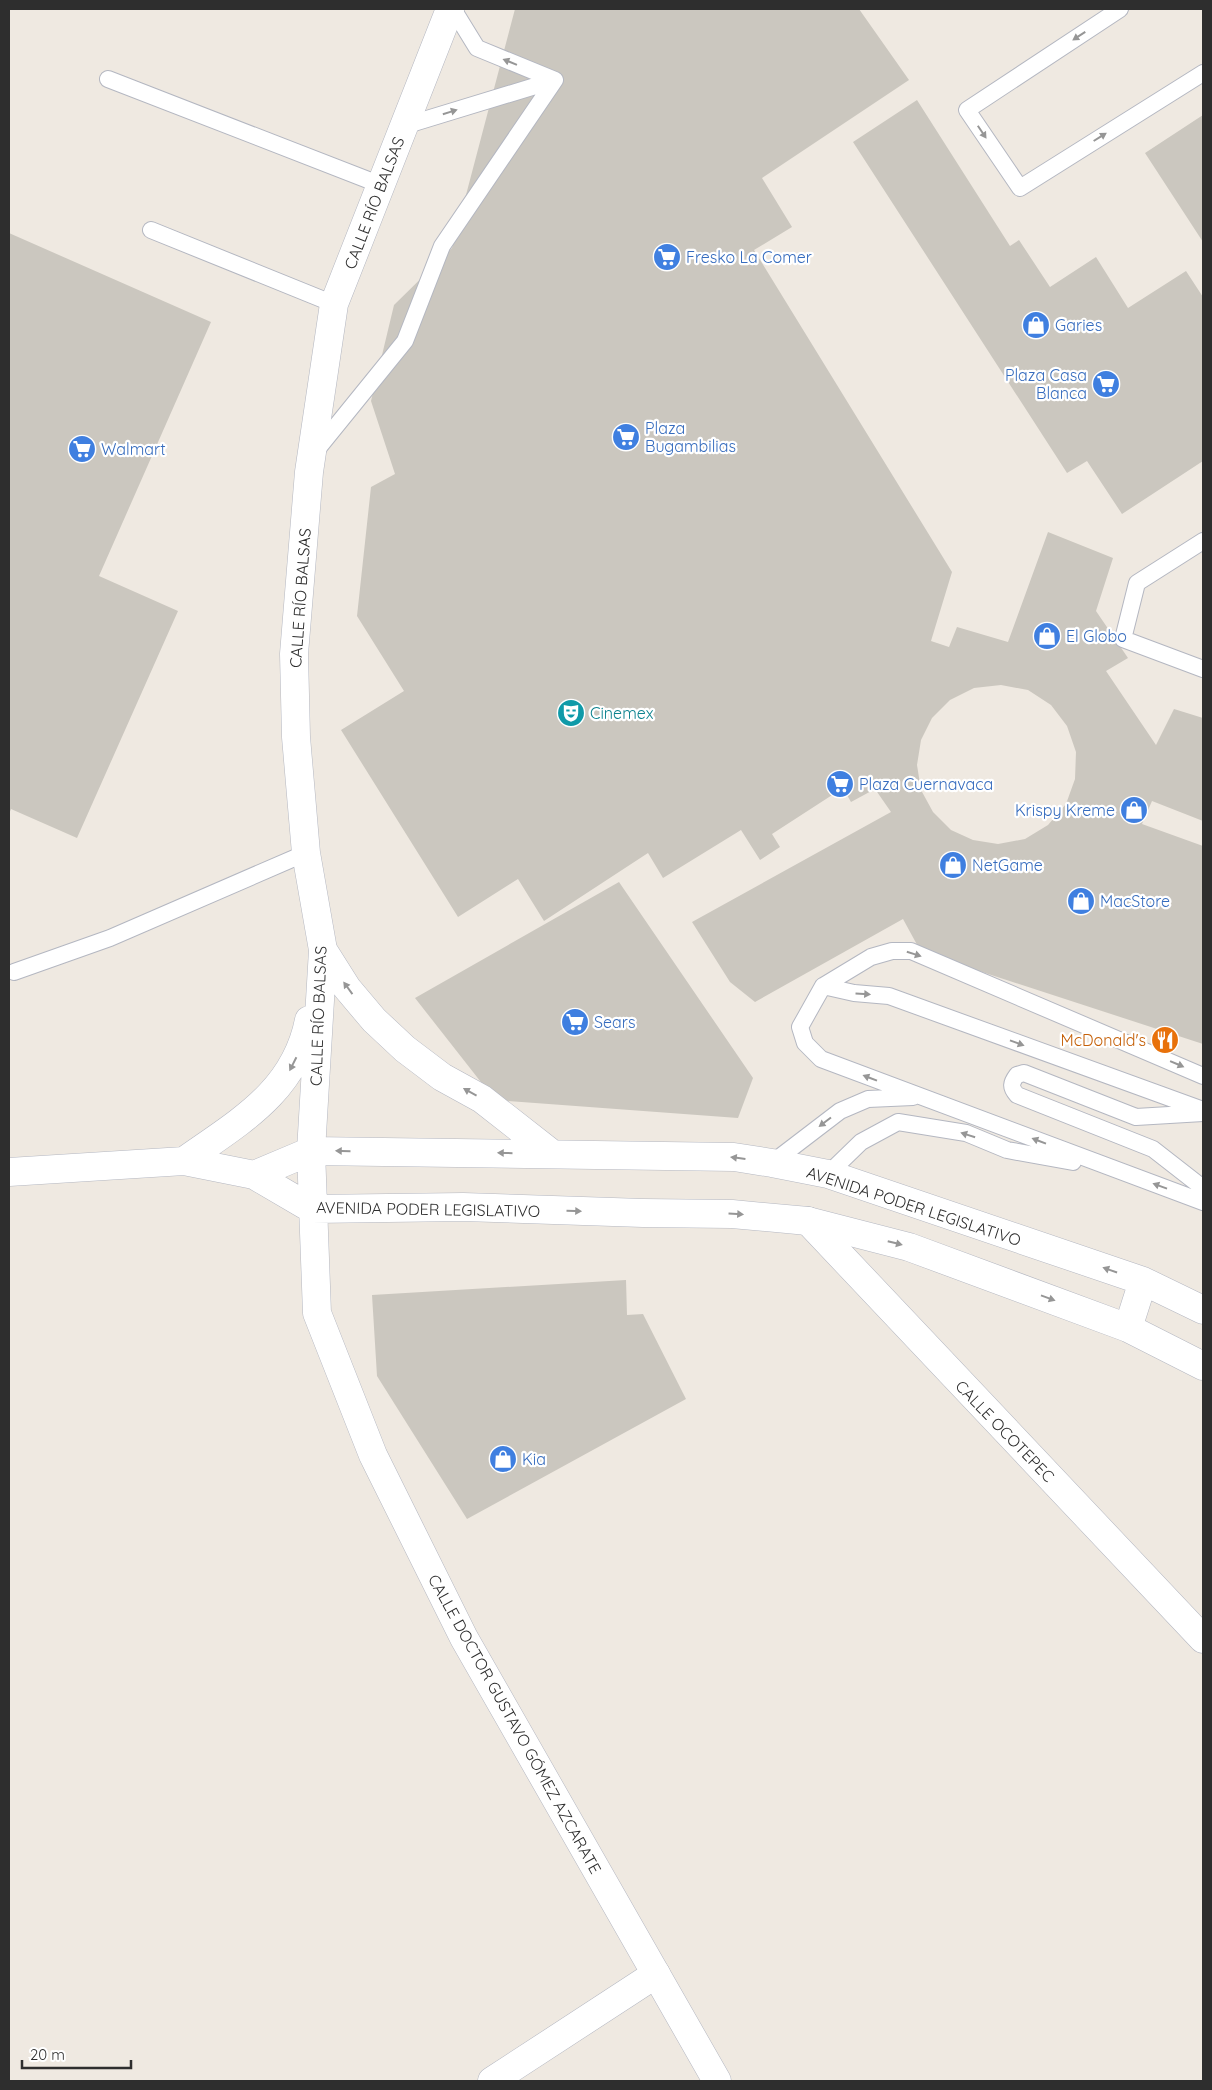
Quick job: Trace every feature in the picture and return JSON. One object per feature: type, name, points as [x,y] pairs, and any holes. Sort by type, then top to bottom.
[{"type":"street","name":"CALLE RÍO BALSAS","points":[[312,1209],[311,1150],[323,950],[306,853],[296,737],[294,654],[311,457],[334,304],[451,9]]},
{"type":"street","points":[[323,950],[347,988],[374,1020],[405,1049],[442,1077],[482,1099],[550,1153]]},
{"type":"street","points":[[184,1161],[253,1112],[287,1077],[306,1036],[323,950]]},
{"type":"street","name":"AVENIDA PODER LEGISLATIVO","points":[[254,1175],[311,1150],[734,1157],[828,1174],[1143,1282],[1203,1310]]},
{"type":"street","points":[[9,1172],[184,1161],[254,1175]]},
{"type":"street","name":"AVENIDA PODER LEGISLATIVO","points":[[254,1175],[312,1209],[463,1207],[643,1214],[732,1214],[808,1221],[909,1247],[1128,1328],[1203,1366]]},
{"type":"street","name":"CALLE DOCTOR GUSTAVO GÓMEZ AZCARATE","points":[[312,1209],[317,1313],[372,1455],[464,1638],[717,2081]]},
{"type":"street","name":"CALLE OCOTEPEC","points":[[808,1221],[1203,1639]]},
{"type":"street","points":[[1128,1328],[1143,1282]]},
{"type":"street","points":[[492,2081],[656,1974]]},
{"type":"lane","points":[[451,9],[477,48],[555,80]]},
{"type":"lane","points":[[1120,9],[967,110],[1020,188],[1203,72]]},
{"type":"lane","points":[[108,79],[381,185]]},
{"type":"lane","points":[[404,126],[555,80]]},
{"type":"lane","points":[[311,457],[405,341],[442,246],[555,80]]},
{"type":"lane","points":[[151,230],[334,304]]},
{"type":"lane","points":[[1203,541],[1137,583],[1123,639],[1203,669]]},
{"type":"lane","points":[[14,972],[110,938],[306,853]]},
{"type":"lane","points":[[1203,1076],[911,951],[892,951],[871,957],[823,986],[800,1027],[805,1043],[821,1059],[1203,1202]]},
{"type":"lane","points":[[823,986],[854,993],[888,996],[1203,1112]]},
{"type":"lane","points":[[1203,1112],[1136,1117],[1024,1073],[1017,1075],[1012,1081],[1012,1089],[1017,1095],[1153,1150],[1203,1188]]},
{"type":"lane","points":[[772,1163],[840,1111],[868,1099],[920,1096]]},
{"type":"lane","points":[[828,1174],[861,1142],[898,1122],[966,1133],[1007,1150],[1117,1171]]},
{"type":"building","name":"Plaza Bugambilias","points":[[515,9],[859,9],[909,80],[762,178],[792,227],[754,250],[952,572],[931,641],[949,647],[957,627],[1008,642],[1048,532],[1113,558],[1096,611],[1128,658],[1106,671],[1156,745],[1174,709],[1203,718],[1203,821],[1152,801],[1142,824],[1203,846],[1203,1044],[921,952],[903,919],[755,1002],[730,982],[692,922],[891,812],[875,789],[851,802],[843,788],[772,834],[780,847],[760,860],[741,830],[663,878],[648,853],[544,921],[518,879],[458,917],[341,730],[404,691],[357,616],[371,487],[395,474],[371,401],[394,305],[452,248]],"holes":[[[1001,685],[1028,690],[1051,705],[1067,726],[1076,752],[1075,779],[1066,804],[1048,825],[1025,839],[998,844],[973,840],[951,830],[933,812],[921,790],[917,765],[921,740],[932,718],[950,700],[974,688]]]},
{"type":"building","name":"Plaza Casa Blanca","points":[[917,100],[1010,246],[1019,240],[1050,287],[1096,257],[1128,308],[1186,271],[1203,297],[1203,461],[1122,514],[1087,461],[1067,473],[853,142]]},
{"type":"building","points":[[1203,115],[1203,242],[1145,153]]},
{"type":"building","name":"Walmart","points":[[9,233],[211,322],[99,576],[178,611],[77,838],[11,809],[9,814]]},
{"type":"building","name":"Sears","points":[[619,882],[753,1078],[738,1118],[495,1100],[415,998]]},
{"type":"building","name":"Kia","points":[[626,1280],[627,1315],[643,1314],[686,1399],[467,1519],[377,1376],[372,1295]]},
{"type":"place","name":"Fresko La Comer","points":[[667,257]]},
{"type":"place","name":"Garies","points":[[1036,325]]},
{"type":"place","name":"Plaza Casa Blanca","points":[[1106,384]]},
{"type":"place","name":"Plaza Bugambilias","points":[[626,437]]},
{"type":"place","name":"Walmart","points":[[82,449]]},
{"type":"place","name":"El Globo","points":[[1047,636]]},
{"type":"place","name":"Cinemex","points":[[571,713]]},
{"type":"place","name":"Plaza Cuernavaca","points":[[840,784]]},
{"type":"place","name":"Krispy Kreme","points":[[1134,810]]},
{"type":"place","name":"NetGame","points":[[953,865]]},
{"type":"place","name":"MacStore","points":[[1081,901]]},
{"type":"place","name":"Sears","points":[[575,1022]]},
{"type":"place","name":"McDonald's","points":[[1165,1040]]},
{"type":"place","name":"Kia","points":[[503,1459]]}]
